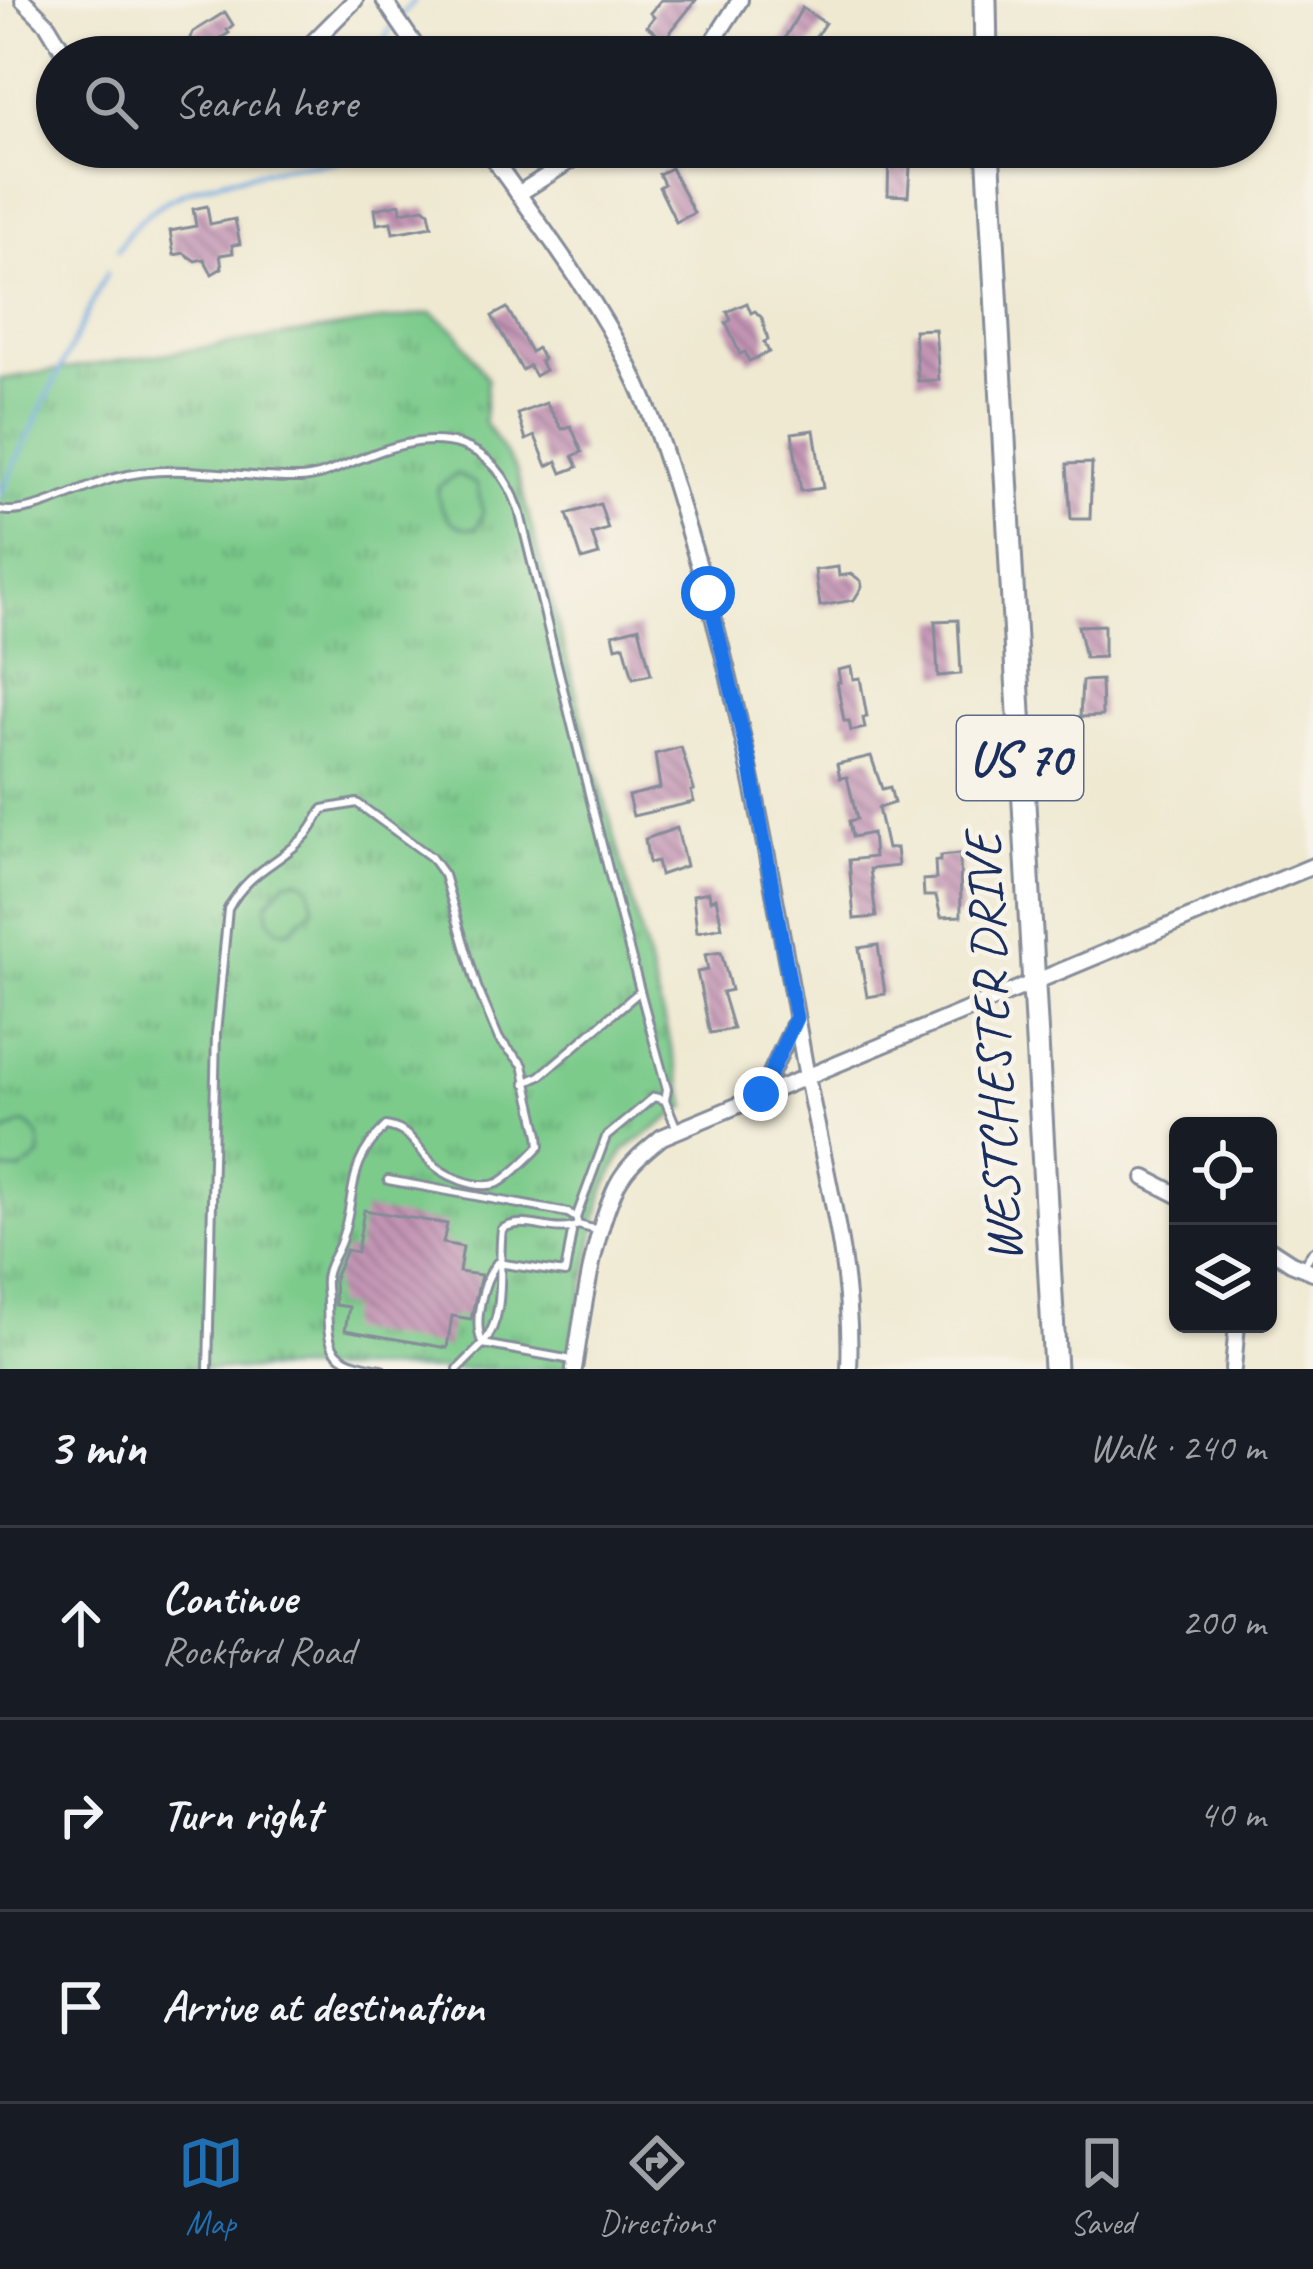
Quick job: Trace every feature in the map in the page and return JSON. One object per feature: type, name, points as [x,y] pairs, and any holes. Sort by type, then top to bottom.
[{"type":"main road","points":[[985,0],[986,36]]},
{"type":"main road","name":"WESTCHESTER DRIVE","points":[[989,168],[1055,1369]]},
{"type":"street","points":[[22,0],[54,36]]},
{"type":"street","points":[[319,36],[356,0]]},
{"type":"street","points":[[717,36],[740,0]]},
{"type":"street","points":[[386,4],[408,36]]},
{"type":"street","points":[[500,168],[600,314],[654,421],[708,592],[744,734],[848,1287],[849,1369]]},
{"type":"street","points":[[518,194],[559,168]]},
{"type":"street","points":[[575,1365],[616,1186],[637,1158],[677,1129],[1313,866]]},
{"type":"street","points":[[761,1094],[796,1018]]},
{"type":"street","points":[[1144,1178],[1169,1191]]},
{"type":"street","points":[[1277,1258],[1307,1270]]},
{"type":"street","points":[[1233,1369],[1236,1333]]},
{"type":"lane","points":[[1,511],[40,504],[118,477],[166,471],[304,478],[411,442],[438,440],[473,448],[508,481],[519,510],[667,1089],[664,1100],[677,1129]]},
{"type":"lane","points":[[208,1369],[215,1054],[228,909],[236,893],[266,864],[308,833],[323,809],[357,803],[407,837],[444,875],[477,987],[500,1039],[523,1065],[540,1146],[500,1183],[488,1184],[446,1175],[399,1128],[386,1126],[374,1138],[350,1189],[342,1241],[325,1281],[326,1338],[335,1353],[350,1363],[381,1369]]},
{"type":"lane","points":[[525,1083],[540,1076],[640,992]]},
{"type":"lane","points":[[497,1263],[565,1273],[575,1224],[606,1137],[654,1097],[664,1100]]},
{"type":"lane","points":[[388,1180],[568,1213],[575,1224]]},
{"type":"lane","points":[[458,1369],[491,1334],[502,1279],[497,1263],[502,1229],[518,1222],[575,1224],[602,1232]]},
{"type":"lane","points":[[1307,1270],[1313,1251]]},
{"type":"lane","points":[[483,1344],[478,1327],[488,1275],[497,1263]]},
{"type":"lane","points":[[483,1344],[575,1365]]},
{"type":"green space","points":[[432,313],[457,332],[487,379],[484,422],[516,470],[687,1106],[624,1150],[603,1192],[567,1369],[0,1369],[0,379]]},
{"type":"green space","points":[[457,474],[477,485],[483,513],[476,528],[460,527],[440,503],[438,487]]},
{"type":"green space","points":[[299,879],[309,885],[314,907],[290,930],[278,930],[268,918],[267,903],[286,881]]},
{"type":"green space","points":[[24,1123],[38,1136],[40,1156],[20,1171],[0,1170],[0,1135]]},
{"type":"building","points":[[661,0],[696,0],[667,36],[647,26],[654,17],[650,13]]},
{"type":"building","points":[[802,8],[825,23],[816,36],[786,36]]},
{"type":"building","points":[[225,12],[233,25],[224,36],[191,36]]},
{"type":"building","points":[[671,168],[694,213],[676,222],[659,187],[664,184],[659,174]]},
{"type":"building","points":[[889,168],[910,168],[908,196],[888,195]]},
{"type":"building","points":[[400,204],[401,212],[424,208],[432,226],[393,233],[391,222],[377,224],[375,209]]},
{"type":"building","points":[[207,206],[210,224],[235,219],[240,244],[232,245],[233,253],[220,255],[222,268],[212,274],[204,259],[174,255],[170,231],[196,226],[193,209]]},
{"type":"building","points":[[747,303],[751,313],[762,318],[769,352],[749,361],[745,352],[740,354],[726,323],[731,320],[727,312]]},
{"type":"building","points":[[507,308],[531,352],[537,348],[543,359],[545,370],[535,376],[529,366],[522,370],[492,316]]},
{"type":"building","points":[[935,329],[939,380],[918,381],[914,330]]},
{"type":"building","points":[[546,403],[562,429],[571,426],[582,452],[573,456],[578,467],[562,473],[557,461],[547,466],[535,436],[526,440],[518,414]]},
{"type":"building","points":[[814,430],[823,488],[801,491],[792,433]]},
{"type":"building","points":[[1092,463],[1090,519],[1071,519],[1067,464]]},
{"type":"building","points":[[600,504],[608,529],[592,534],[599,555],[582,560],[567,514]]},
{"type":"building","points":[[838,567],[839,576],[852,574],[862,587],[854,600],[820,606],[815,570]]},
{"type":"building","points":[[958,620],[961,674],[938,676],[935,621]]},
{"type":"building","points":[[1104,625],[1104,657],[1085,658],[1078,626]]},
{"type":"building","points":[[639,627],[651,674],[633,678],[624,645],[616,647],[613,634]]},
{"type":"building","points":[[851,667],[853,679],[860,678],[867,717],[863,718],[865,728],[851,731],[849,721],[844,721],[837,682],[838,670]]},
{"type":"building","points":[[1101,680],[1102,716],[1080,717],[1082,681]]},
{"type":"building","points":[[681,747],[694,802],[633,816],[628,796],[660,788],[655,754]]},
{"type":"building","points":[[871,756],[882,789],[890,787],[894,803],[878,808],[887,849],[896,848],[898,866],[870,869],[876,917],[854,919],[849,860],[874,857],[872,833],[852,837],[849,821],[857,819],[847,777],[840,778],[837,764]]},
{"type":"building","points":[[677,828],[686,866],[660,875],[657,861],[649,863],[645,839]]},
{"type":"building","points":[[960,854],[961,916],[941,917],[936,896],[924,896],[923,880],[936,879],[935,861],[940,856]]},
{"type":"building","points":[[709,892],[710,900],[716,898],[722,927],[697,932],[693,895]]},
{"type":"building","points":[[878,945],[885,994],[867,997],[859,948]]},
{"type":"building","points":[[721,952],[731,990],[722,992],[733,1029],[710,1033],[697,972],[708,970],[705,955]]},
{"type":"building","points":[[364,1210],[447,1224],[443,1243],[463,1247],[459,1272],[481,1275],[471,1319],[452,1316],[447,1348],[345,1330],[349,1307],[335,1305],[334,1278],[346,1250],[357,1252]]},
{"type":"waterway","points":[[386,36],[415,0]]},
{"type":"waterway","points":[[118,250],[149,212],[169,200],[214,183],[282,168]]},
{"type":"waterway","points":[[0,495],[107,272]]},
{"type":"route","points":[[708,593],[744,734],[796,1018],[761,1094]]}]
